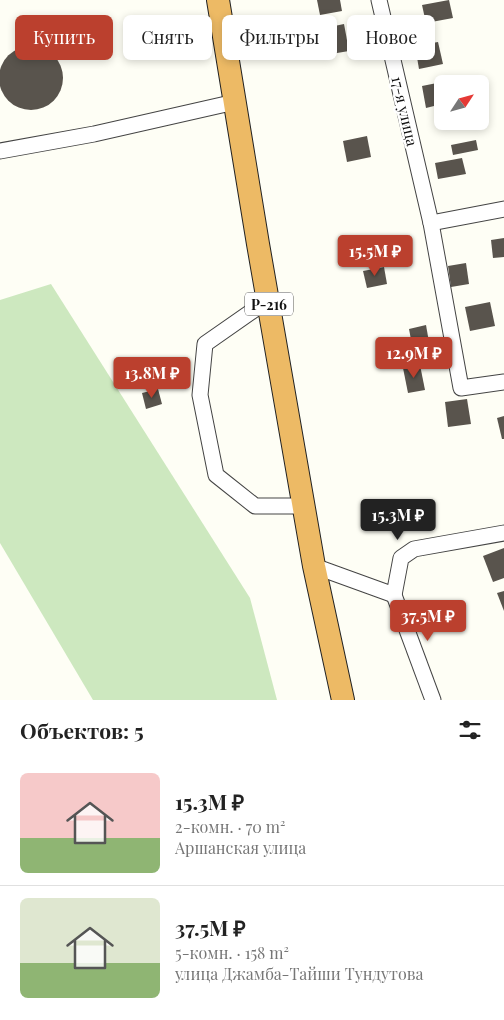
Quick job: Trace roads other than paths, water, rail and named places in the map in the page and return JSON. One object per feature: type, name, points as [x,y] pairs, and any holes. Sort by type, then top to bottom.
[{"type":"highway","name":"Р-216","points":[[218,0],[314,566],[343,700]]},
{"type":"street","points":[[228,0],[229,70]]},
{"type":"street","name":"17-я улица","points":[[379,0],[431,223],[461,388],[504,382]]},
{"type":"street","points":[[0,151],[94,134],[235,102]]},
{"type":"street","points":[[431,223],[504,209]]},
{"type":"street","points":[[268,300],[205,344],[200,395],[216,475],[255,506],[304,506]]},
{"type":"street","points":[[433,700],[394,594],[401,558],[414,549],[504,533]]},
{"type":"street","points":[[314,566],[394,594]]}]
